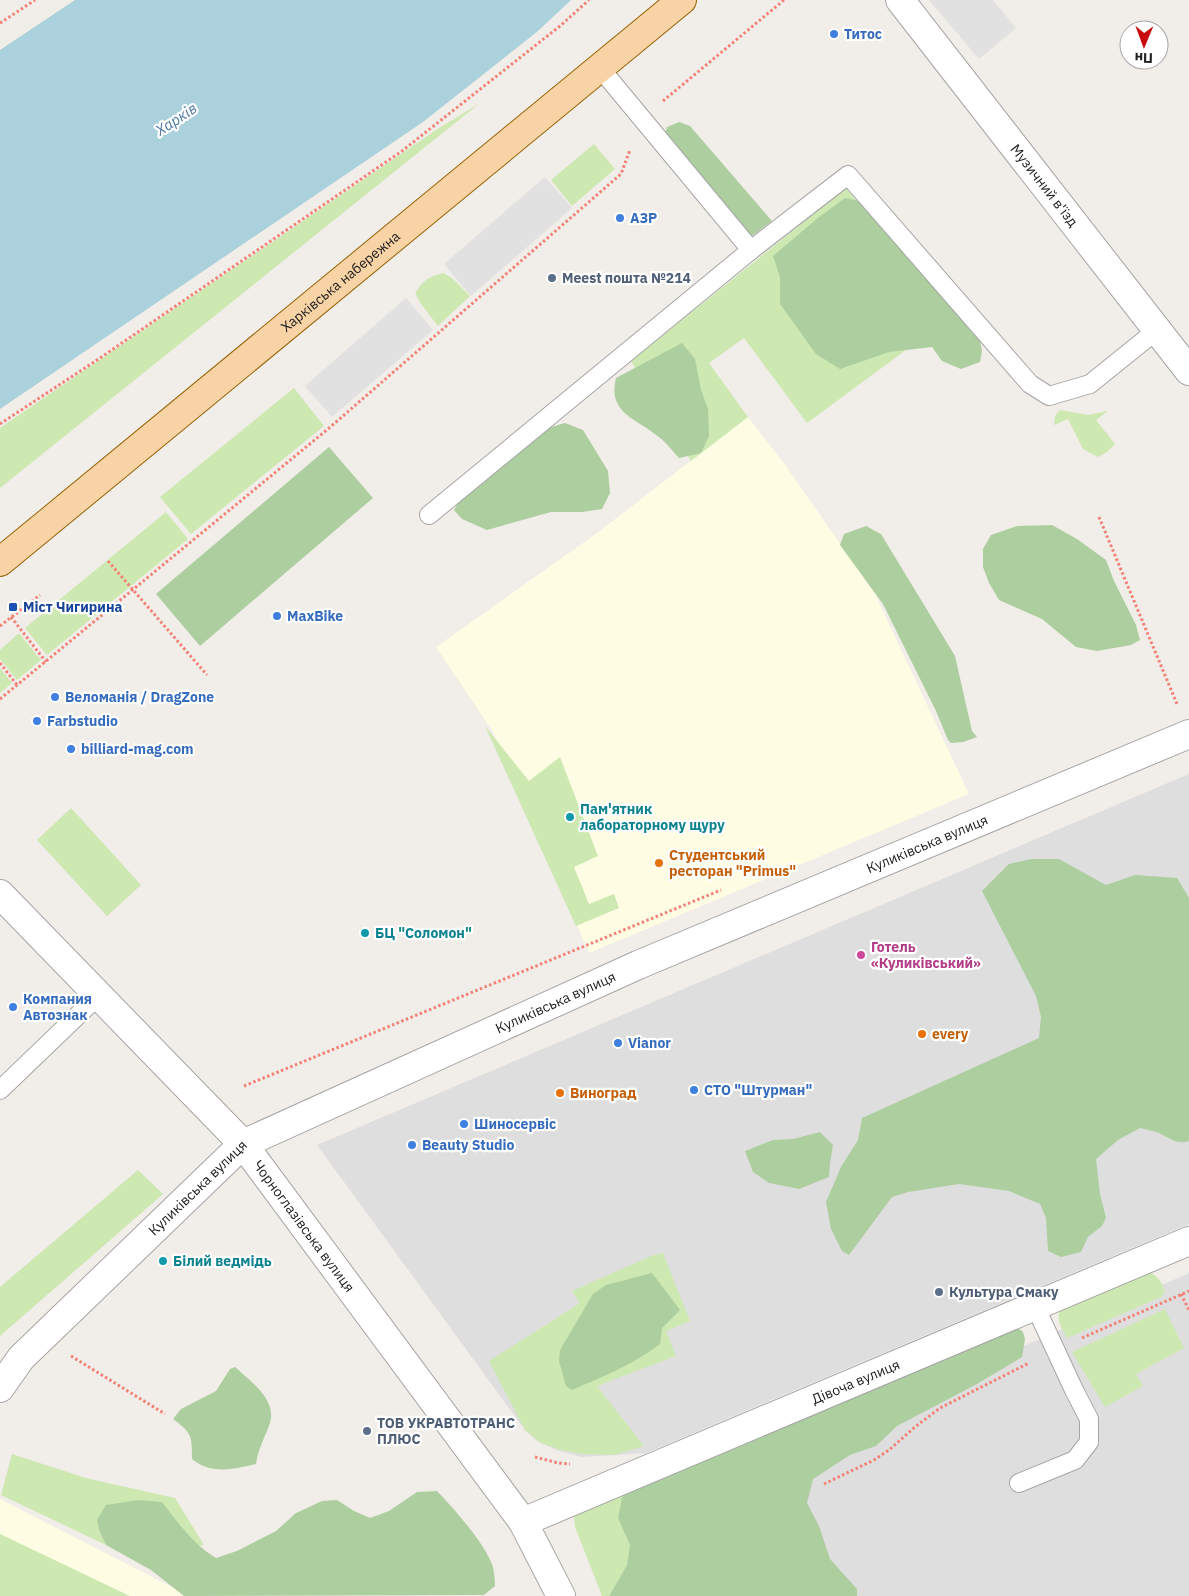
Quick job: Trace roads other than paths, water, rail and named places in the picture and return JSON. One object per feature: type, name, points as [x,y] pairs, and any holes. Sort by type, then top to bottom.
[{"type":"main road","name":"Харківська набережна","points":[[0,562],[682,0]]},
{"type":"street","name":"Музичний в'їзд","points":[[900,0],[1189,371]]},
{"type":"street","name":"Куликівська вулиця","points":[[0,1388],[21,1358],[243,1144],[638,965],[1189,734]]},
{"type":"street","name":"Чорноглазівська вулиця","points":[[0,894],[243,1144],[523,1522],[561,1596]]},
{"type":"street","name":"Дівоча вулиця","points":[[523,1522],[1189,1241]]},
{"type":"lane","points":[[600,68],[751,250]]},
{"type":"lane","points":[[428,515],[751,250],[848,175],[1030,384],[1049,396],[1090,384],[1157,330]]},
{"type":"lane","points":[[0,1090],[99,995]]},
{"type":"lane","points":[[1019,1483],[1075,1460],[1089,1442],[1089,1419],[1036,1306]]},
{"type":"water","name":"Харків","points":[[75,0],[571,0],[538,31],[423,122],[0,409],[0,50]]},
{"type":"place","name":"Титос","points":[[834,34]]},
{"type":"place","name":"АЗР","points":[[620,218]]},
{"type":"place","name":"Meest пошта №214","points":[[552,278]]},
{"type":"place","name":"Міст Чигирина","points":[[13,607]]},
{"type":"place","name":"MaxBike","points":[[277,616]]},
{"type":"place","name":"Веломанія / DragZone","points":[[55,697]]},
{"type":"place","name":"Farbstudio","points":[[37,721]]},
{"type":"place","name":"billiard-mag.com","points":[[71,749]]},
{"type":"place","name":"Пам'ятник лабораторному щуру","points":[[570,817]]},
{"type":"place","name":"Студентський ресторан \"Primus\"","points":[[659,863]]},
{"type":"place","name":"БЦ \"Соломон\"","points":[[365,933]]},
{"type":"place","name":"Готель «Куликівський»","points":[[861,955]]},
{"type":"place","name":"Компания Автознак","points":[[13,1007]]},
{"type":"place","name":"every","points":[[922,1034]]},
{"type":"place","name":"Vianor","points":[[618,1043]]},
{"type":"place","name":"СТО \"Штурман\"","points":[[694,1090]]},
{"type":"place","name":"Виноград","points":[[560,1093]]},
{"type":"place","name":"Шиносервіс","points":[[464,1124]]},
{"type":"place","name":"Beauty Studio","points":[[412,1145]]},
{"type":"place","name":"Білий ведмідь","points":[[163,1261]]},
{"type":"place","name":"Культура Смаку","points":[[939,1292]]},
{"type":"place","name":"ТОВ УКРАВТОТРАНС ПЛЮС","points":[[367,1431]]}]
